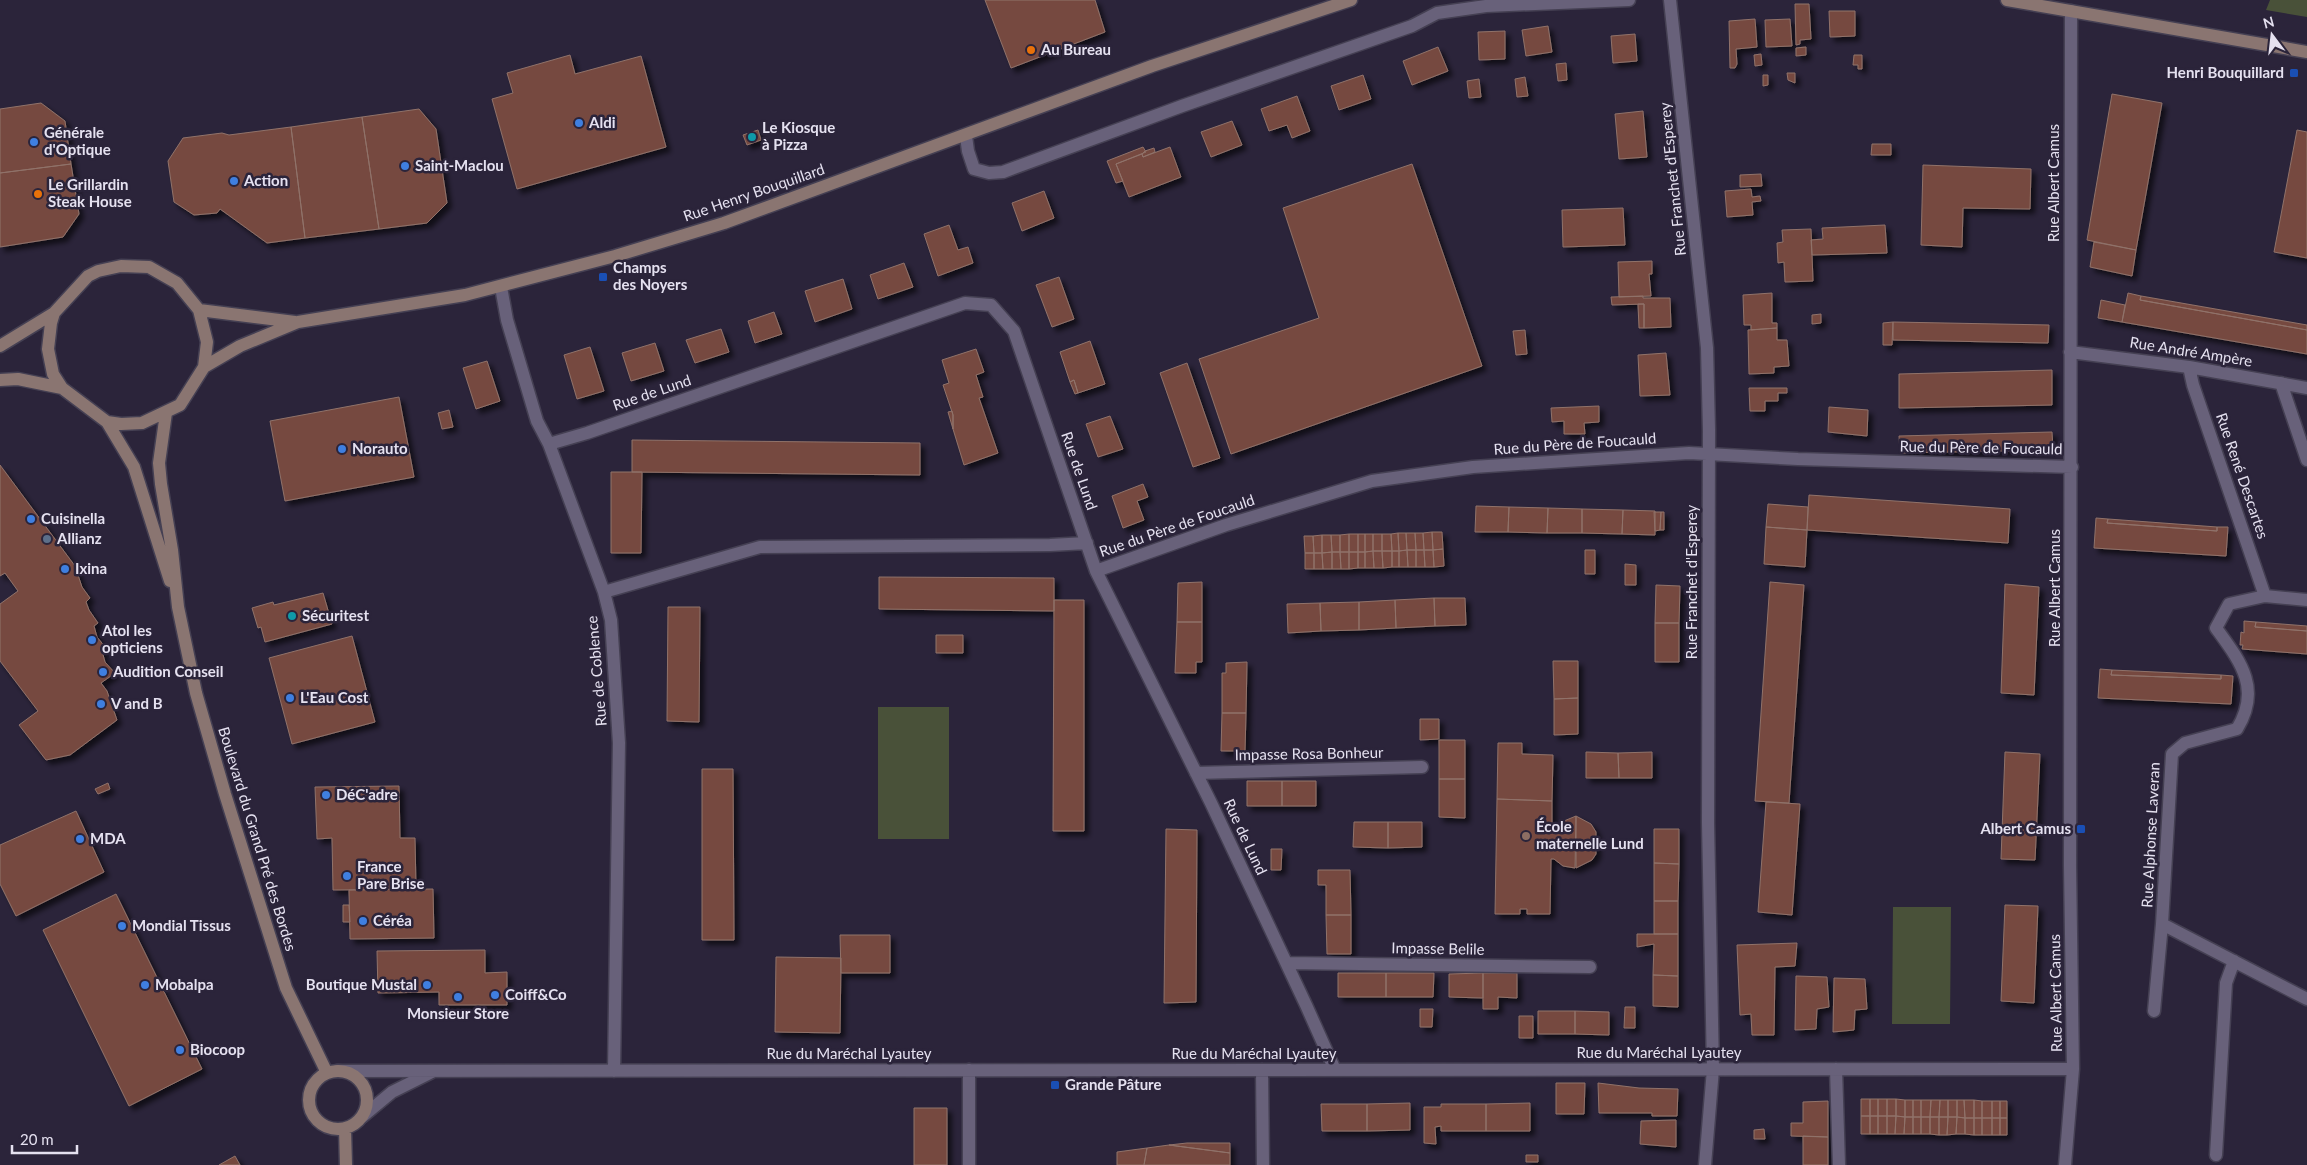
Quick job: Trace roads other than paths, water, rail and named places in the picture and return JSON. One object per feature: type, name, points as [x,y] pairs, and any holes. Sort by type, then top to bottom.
[{"type":"main road","name":"Rue Henry Bouquillard","points":[[204,366],[240,346],[298,322],[501,287],[615,256],[724,223],[966,136],[1152,66],[1351,0]]},
{"type":"main road","points":[[2007,0],[2307,52]]},
{"type":"main road","points":[[0,346],[54,313],[88,276],[98,271],[121,266],[149,267],[177,283],[199,310],[207,342],[204,366],[180,405],[142,423],[121,424],[107,422],[62,388],[53,374],[48,349],[54,313]]},
{"type":"main road","name":"Rue Henry Bouquillard","points":[[199,310],[298,322]]},
{"type":"main road","points":[[0,380],[18,379],[62,388]]},
{"type":"main road","name":"Boulevard du Grand Pré des Bordes","points":[[166,413],[159,463],[178,607],[187,654],[224,794],[286,988],[332,1072]]},
{"type":"main road","name":"Boulevard du Grand Pré des Bordes","points":[[107,422],[134,467],[178,607]]},
{"type":"main road","points":[[332,1072],[346,1072],[361,1082],[368,1099],[362,1117],[358,1122],[345,1129],[326,1127],[312,1114],[309,1104],[313,1086],[332,1072]]},
{"type":"main road","points":[[345,1129],[346,1165]]},
{"type":"street","points":[[966,136],[968,151],[974,169],[1003,172],[1182,106],[1412,26],[1437,13],[1486,6],[1629,0]]},
{"type":"street","name":"Rue Franchet d'Esperey","points":[[1670,0],[1707,348],[1709,453],[1708,813],[1713,1069],[1705,1165]]},
{"type":"street","name":"Rue Albert Camus","points":[[2065,1165],[2073,1069],[2070,866],[2072,467],[2070,352],[2071,11]]},
{"type":"street","name":"Rue de Coblence","points":[[501,287],[512,338],[537,421],[549,444],[604,592],[611,620],[619,743],[614,1070]]},
{"type":"street","name":"Rue de Lund","points":[[549,444],[965,303],[991,305],[1014,330],[1096,571],[1287,963],[1334,1070]]},
{"type":"street","name":"Rue André Ampère","points":[[2070,352],[2189,367],[2307,388]]},
{"type":"street","name":"Rue René Descartes","points":[[2189,367],[2193,385],[2265,596]]},
{"type":"street","points":[[2281,383],[2307,460]]},
{"type":"street","name":"Rue du Père de Foucauld","points":[[1096,571],[1226,525],[1372,482],[1473,467],[1632,455],[1709,453],[1808,460],[2072,467]]},
{"type":"street","name":"Rue du Père de Foucauld","points":[[604,592],[760,547],[1050,545],[1087,542]]},
{"type":"street","name":"Rue Alphonse Laveran","points":[[2307,600],[2265,596],[2229,604],[2216,628],[2240,662],[2249,687],[2246,714],[2237,729],[2185,743],[2172,754],[2162,924],[2307,999]]},
{"type":"street","name":"Impasse Rosa Bonheur","points":[[1196,773],[1422,767]]},
{"type":"street","points":[[2154,1011],[2162,924]]},
{"type":"street","points":[[2216,1155],[2226,983],[2234,961]]},
{"type":"street","name":"Impasse Belile","points":[[1287,963],[1590,967]]},
{"type":"street","points":[[1836,1069],[1839,1165]]},
{"type":"street","name":"Rue du Maréchal Lyautey","points":[[332,1072],[435,1070],[2073,1069]]},
{"type":"street","name":"Rue du Maréchal Lyautey","points":[[362,1117],[392,1092],[435,1070]]},
{"type":"street","points":[[969,1070],[969,1165]]},
{"type":"street","points":[[1262,1070],[1263,1165]]},
{"type":"place","name":"Au Bureau","points":[[1031,50]]},
{"type":"place","name":"Henri Bouquillard","points":[[2294,73]]},
{"type":"place","name":"Aldi","points":[[579,123]]},
{"type":"place","name":"Le Kiosque à Pizza","points":[[752,137]]},
{"type":"place","name":"Générale d'Optique","points":[[34,142]]},
{"type":"place","name":"Saint-Maclou","points":[[405,166]]},
{"type":"place","name":"Action","points":[[234,181]]},
{"type":"place","name":"Le Grillardin Steak House","points":[[38,194]]},
{"type":"place","name":"Champs des Noyers","points":[[603,277]]},
{"type":"place","name":"Norauto","points":[[342,449]]},
{"type":"place","name":"Cuisinella","points":[[31,519]]},
{"type":"place","name":"Allianz","points":[[47,539]]},
{"type":"place","name":"Ixina","points":[[65,569]]},
{"type":"place","name":"Sécuritest","points":[[292,616]]},
{"type":"place","name":"Atol les opticiens","points":[[92,640]]},
{"type":"place","name":"Audition Conseil","points":[[103,672]]},
{"type":"place","name":"L'Eau Cost","points":[[290,698]]},
{"type":"place","name":"V and B","points":[[101,704]]},
{"type":"place","name":"DéC'adre","points":[[326,795]]},
{"type":"place","name":"Albert Camus","points":[[2081,829]]},
{"type":"place","name":"École maternelle Lund","points":[[1526,836]]},
{"type":"place","name":"MDA","points":[[80,839]]},
{"type":"place","name":"France Pare Brise","points":[[347,876]]},
{"type":"place","name":"Céréa","points":[[363,921]]},
{"type":"place","name":"Mondial Tissus","points":[[122,926]]},
{"type":"place","name":"Mobalpa","points":[[145,985]]},
{"type":"place","name":"Boutique Mustal","points":[[427,985]]},
{"type":"place","name":"Coiff&Co","points":[[495,995]]},
{"type":"place","name":"Monsieur Store","points":[[458,997]]},
{"type":"place","name":"Biocoop","points":[[180,1050]]},
{"type":"place","name":"Grande Pâture","points":[[1055,1085]]}]
